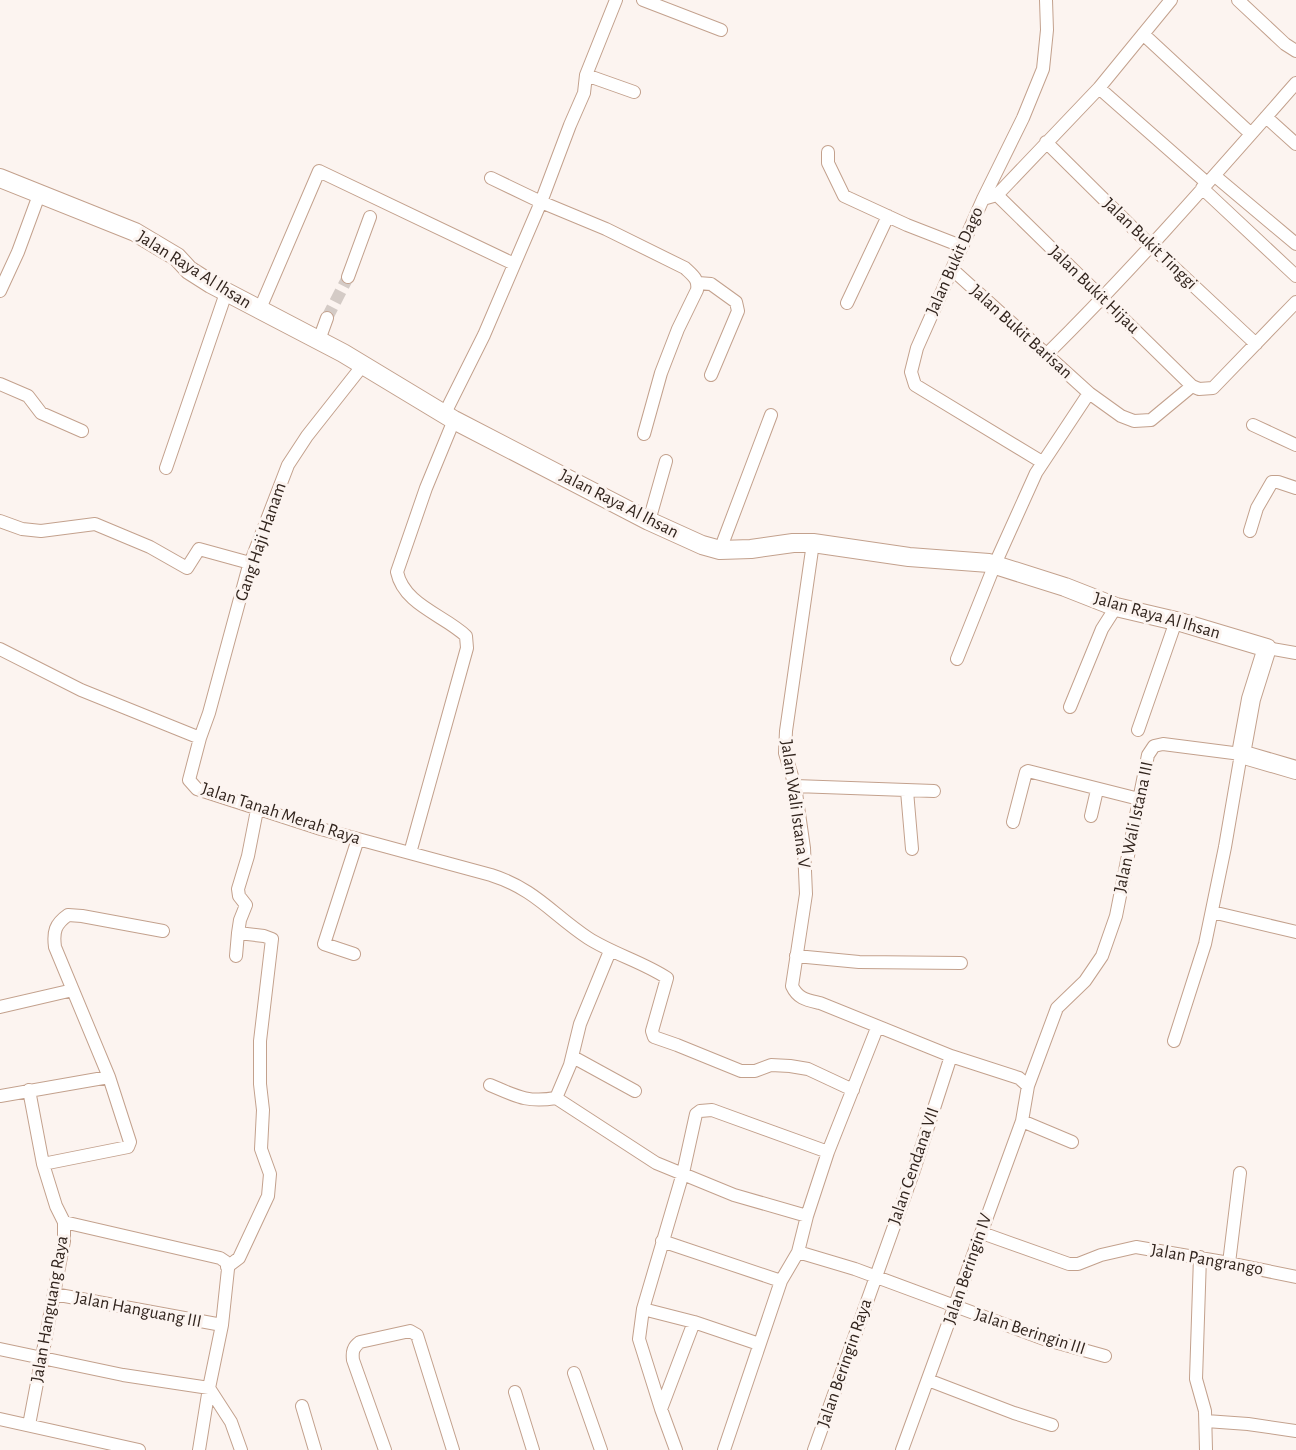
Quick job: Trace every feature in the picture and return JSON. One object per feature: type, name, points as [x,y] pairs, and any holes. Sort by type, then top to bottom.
[{"type":"street","points":[[410,853],[467,648],[466,636],[456,627],[413,600],[399,583],[397,572],[449,417],[584,93],[586,75],[616,0]]},
{"type":"street","points":[[643,0],[721,30]]},
{"type":"street","name":"Jalan Bukit Dago","points":[[1042,462],[913,382],[911,372],[917,348],[953,270],[961,246],[1023,118],[1043,69],[1047,30],[1046,0]]},
{"type":"street","points":[[983,199],[997,195],[1099,88],[1171,0]]},
{"type":"street","points":[[1238,0],[1285,44],[1296,51]]},
{"type":"street","points":[[1143,34],[1251,134]]},
{"type":"street","points":[[586,75],[634,92]]},
{"type":"street","points":[[1047,354],[1102,299],[1296,83]]},
{"type":"street","points":[[1099,88],[1208,182],[1296,244]]},
{"type":"street","points":[[1266,117],[1296,144]]},
{"type":"street","name":"Jalan Bukit Tinggi","points":[[1046,142],[1150,245],[1256,344]]},
{"type":"street","points":[[828,152],[828,163],[844,196],[961,246]]},
{"type":"street","points":[[259,310],[319,171],[514,264]]},
{"type":"street","name":"Jalan Raya Al Ihsan","points":[[0,178],[142,236],[177,257],[189,270],[226,293],[363,365],[449,417],[649,521],[702,545],[720,550],[813,543],[909,556],[992,563],[1116,607],[1176,621],[1267,648],[1296,653]]},
{"type":"street","points":[[491,178],[540,202],[606,229],[685,268],[695,277],[698,283],[697,290],[678,329],[661,373],[644,434]]},
{"type":"street","points":[[1208,182],[1296,276]]},
{"type":"street","points":[[0,291],[18,252],[39,195]]},
{"type":"street","name":"Jalan Bukit Hijau","points":[[997,195],[1192,386]]},
{"type":"street","points":[[847,303],[888,216]]},
{"type":"street","points":[[348,277],[370,217]]},
{"type":"street","name":"Jalan Bukit Barisan","points":[[953,270],[1089,393],[1120,416],[1134,421],[1151,420],[1192,386]]},
{"type":"street","points":[[698,283],[711,284],[736,302],[738,311],[711,375]]},
{"type":"street","points":[[166,468],[226,293]]},
{"type":"street","points":[[1192,386],[1199,389],[1213,388],[1296,303]]},
{"type":"street","points":[[318,340],[327,318]]},
{"type":"street","name":"Gang Haji Hanam","points":[[200,738],[250,563],[288,465],[307,436],[363,365]]},
{"type":"street","points":[[0,384],[28,396],[41,413],[82,431]]},
{"type":"street","points":[[957,659],[992,563],[1042,462],[1089,393]]},
{"type":"street","points":[[720,550],[771,415]]},
{"type":"street","points":[[1252,425],[1296,445]]},
{"type":"street","points":[[649,521],[666,461]]},
{"type":"street","points":[[1250,531],[1257,508],[1272,482],[1296,488]]},
{"type":"street","points":[[0,521],[21,529],[41,531],[95,524],[150,547],[187,568],[199,549],[250,563]]},
{"type":"street","name":"Jalan Wali Istana V","points":[[813,543],[786,731],[785,753],[795,786],[804,848],[806,894],[792,986],[796,994],[877,1028],[1018,1078],[1028,1086]]},
{"type":"street","points":[[1070,707],[1102,628],[1116,607]]},
{"type":"street","points":[[1138,730],[1176,621]]},
{"type":"street","points":[[1174,1041],[1205,944],[1251,699],[1267,648]]},
{"type":"street","points":[[0,649],[81,690],[200,738]]},
{"type":"street","name":"Jalan Tanah Merah Raya","points":[[200,738],[189,780],[197,789],[256,810],[510,880],[535,896],[586,937],[667,978],[652,1031],[654,1037],[741,1071],[755,1071],[771,1065],[808,1069],[853,1090]]},
{"type":"street","name":"Jalan Wali Istana III","points":[[1028,1086],[1057,1008],[1085,981],[1102,956],[1116,916],[1148,755],[1154,746],[1163,744],[1241,754]]},
{"type":"street","points":[[1241,754],[1296,770]]},
{"type":"street","points":[[1013,822],[1026,772],[1033,770],[1097,790],[1139,799]]},
{"type":"street","points":[[795,786],[934,791]]},
{"type":"street","points":[[1091,816],[1097,790]]},
{"type":"street","points":[[907,791],[912,849]]},
{"type":"street","points":[[236,956],[240,920],[246,905],[239,896],[238,890],[248,856],[256,810]]},
{"type":"street","points":[[354,954],[324,944],[358,838]]},
{"type":"street","points":[[1212,912],[1296,932]]},
{"type":"street","points":[[43,1164],[128,1147],[130,1143],[130,1137],[109,1077],[55,947],[53,935],[55,927],[68,915],[163,931]]},
{"type":"street","points":[[226,1264],[238,1258],[256,1223],[268,1196],[270,1174],[261,1149],[264,1110],[260,1084],[260,1051],[272,939],[238,933]]},
{"type":"street","points":[[556,1098],[573,1057],[580,1024],[610,951]]},
{"type":"street","points":[[796,956],[859,962],[961,963]]},
{"type":"street","points":[[0,1007],[74,990]]},
{"type":"street","points":[[724,1450],[781,1281],[798,1252],[828,1152],[877,1028]]},
{"type":"street","name":"Jalan Cendana VII","points":[[875,1276],[913,1173],[951,1056]]},
{"type":"street","points":[[573,1057],[635,1091]]},
{"type":"street","points":[[0,1096],[109,1077]]},
{"type":"street","points":[[489,1085],[521,1098],[538,1101],[556,1098],[656,1163],[734,1195],[807,1216]]},
{"type":"street","name":"Jalan Beringin IV","points":[[902,1450],[1022,1121],[1028,1086]]},
{"type":"street","name":"Jalan Hanguang Raya","points":[[29,1090],[43,1164],[56,1206],[64,1222],[64,1241],[29,1425]]},
{"type":"street","points":[[676,1450],[639,1339],[643,1309],[683,1173],[696,1114],[706,1110],[828,1152]]},
{"type":"street","points":[[1022,1121],[1072,1142]]},
{"type":"street","points":[[1229,1263],[1240,1173]]},
{"type":"street","points":[[64,1222],[220,1258],[226,1264],[222,1326],[199,1450]]},
{"type":"street","name":"Jalan Pangrango","points":[[982,1233],[1069,1264],[1078,1264],[1101,1255],[1136,1247],[1200,1257],[1296,1277]]},
{"type":"street","points":[[662,1241],[781,1281]]},
{"type":"street","name":"Jalan Beringin III","points":[[798,1252],[875,1276],[1044,1339],[1105,1356]]},
{"type":"street","points":[[1200,1257],[1196,1379],[1205,1411],[1206,1450]]},
{"type":"street","name":"Jalan Beringin Raya","points":[[814,1450],[875,1276]]},
{"type":"street","name":"Jalan Hanguang III","points":[[54,1294],[222,1326]]},
{"type":"street","points":[[643,1309],[694,1322],[759,1344]]},
{"type":"street","points":[[661,1409],[694,1322]]},
{"type":"street","points":[[385,1450],[353,1360],[353,1350],[360,1342],[410,1331],[417,1335],[453,1450]]},
{"type":"street","points":[[0,1349],[123,1375],[209,1388],[231,1422],[241,1450]]},
{"type":"street","points":[[574,1373],[601,1450]]},
{"type":"street","points":[[928,1380],[1052,1425]]},
{"type":"street","points":[[515,1392],[533,1450]]},
{"type":"street","points":[[302,1406],[315,1450]]},
{"type":"street","points":[[0,1419],[112,1448],[139,1450]]},
{"type":"street","points":[[1206,1421],[1296,1431]]},
{"type":"tunnel","points":[[327,318],[348,277]]}]
